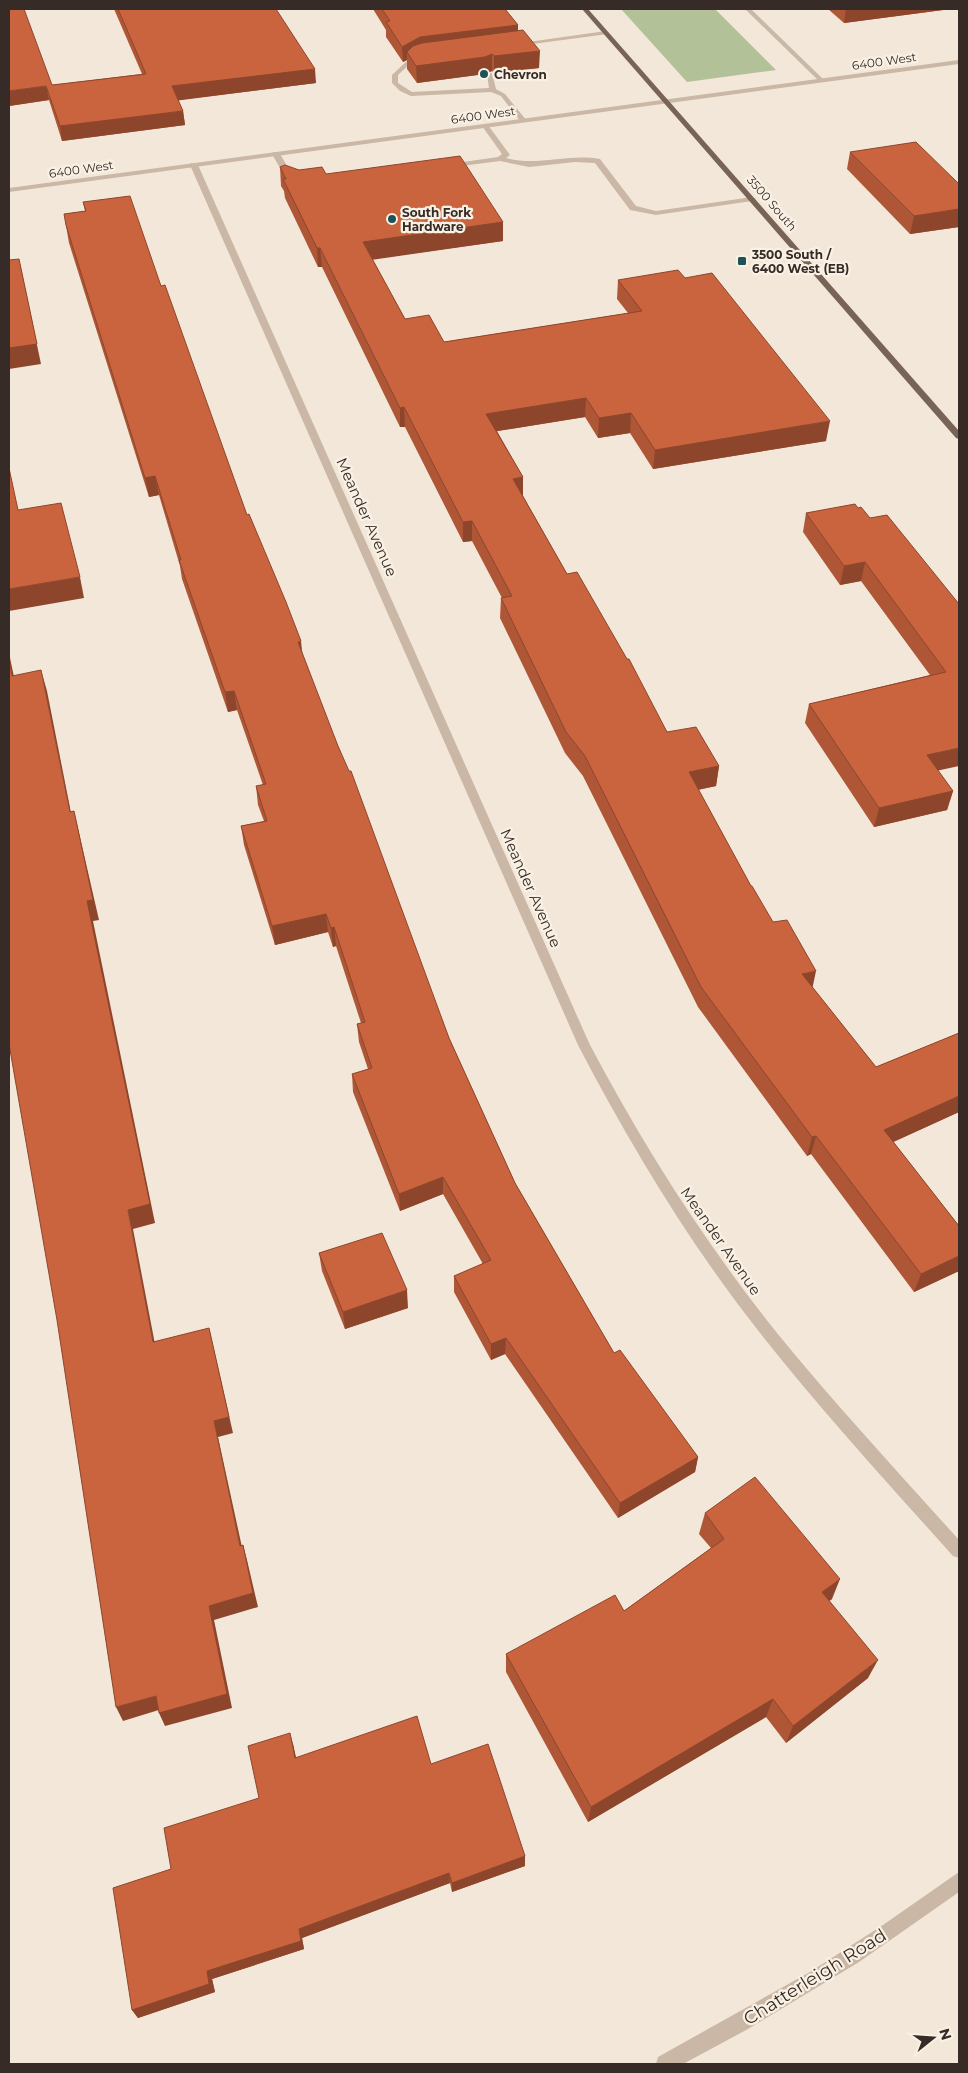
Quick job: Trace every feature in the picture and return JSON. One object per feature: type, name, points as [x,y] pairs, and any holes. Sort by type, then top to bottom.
[{"type":"main road","name":"3500 South","points":[[585,9],[959,436]]},
{"type":"street","points":[[748,9],[821,80]]},
{"type":"street","points":[[506,46],[606,33]]},
{"type":"street","points":[[431,55],[411,60],[395,75],[395,83],[402,90],[411,94],[492,90],[502,96],[524,121]]},
{"type":"street","name":"6400 West","points":[[9,190],[959,62]]},
{"type":"street","points":[[490,74],[492,90]]},
{"type":"street","points":[[486,126],[504,150],[506,155],[500,159]]},
{"type":"street","points":[[276,154],[291,180],[300,185]]},
{"type":"street","points":[[440,167],[500,159],[518,164],[538,164],[574,159],[597,161],[634,208],[640,211],[656,213],[752,199]]},
{"type":"street","name":"Meander Avenue","points":[[194,165],[584,1045],[609,1094],[671,1199],[747,1305],[804,1376],[959,1551]]},
{"type":"street","name":"Chatterleigh Road","points":[[665,2064],[739,2025],[841,1964],[959,1881]]},
{"type":"green space","points":[[621,9],[715,9],[776,70],[687,82]]},
{"type":"building","points":[[9,9],[24,9],[52,85],[146,74],[118,9],[276,9],[315,69],[172,86],[183,111],[60,126],[46,86],[9,91]]},
{"type":"building","points":[[382,9],[505,9],[518,25],[420,37],[402,47],[386,22],[390,21]]},
{"type":"building","points":[[523,30],[540,51],[494,56],[492,54],[485,57],[416,66],[407,52],[413,46],[422,43]]},
{"type":"building","points":[[916,142],[959,184],[959,209],[914,216],[850,152]]},
{"type":"building","points":[[460,156],[503,222],[363,242],[405,319],[429,315],[444,342],[642,311],[618,280],[678,270],[685,278],[712,273],[830,421],[655,450],[631,413],[599,418],[586,398],[486,414],[523,477],[513,479],[567,574],[577,572],[627,659],[629,659],[667,732],[696,727],[719,766],[689,772],[751,886],[773,922],[787,920],[816,971],[802,974],[876,1067],[959,1033],[959,1096],[884,1130],[959,1226],[959,1256],[921,1274],[816,1136],[812,1137],[701,987],[585,756],[566,732],[501,598],[512,596],[472,521],[463,522],[404,407],[400,408],[320,248],[317,248],[283,179],[286,179],[280,167],[285,165],[299,170],[322,167],[326,174]]},
{"type":"building","points":[[130,196],[161,286],[165,285],[247,515],[249,514],[286,602],[301,641],[298,642],[338,746],[349,771],[351,771],[449,1038],[515,1183],[614,1353],[620,1350],[698,1457],[620,1503],[506,1338],[491,1344],[454,1276],[491,1260],[443,1177],[399,1194],[352,1074],[372,1068],[357,1024],[365,1022],[334,927],[331,928],[326,914],[272,926],[241,826],[267,821],[256,786],[266,784],[234,691],[225,692],[179,560],[181,560],[155,476],[145,478],[66,225],[64,214],[86,211],[83,202]]},
{"type":"building","points":[[19,259],[37,344],[9,348],[9,260]]},
{"type":"building","points":[[9,468],[18,510],[61,503],[80,577],[9,589]]},
{"type":"building","points":[[855,504],[858,508],[861,507],[870,518],[887,515],[959,604],[959,748],[927,755],[953,791],[879,808],[809,704],[946,672],[865,562],[844,566],[806,513]]},
{"type":"building","points":[[9,660],[12,676],[41,670],[70,812],[74,811],[93,900],[87,901],[150,1204],[128,1210],[153,1342],[209,1328],[229,1417],[214,1421],[240,1546],[243,1545],[253,1593],[209,1606],[227,1694],[159,1713],[156,1696],[116,1707],[57,1320],[9,1044]]},
{"type":"building","points":[[382,1233],[407,1290],[343,1312],[319,1253]]},
{"type":"building","points":[[755,1477],[840,1579],[822,1592],[878,1660],[793,1726],[773,1699],[591,1807],[506,1654],[615,1595],[624,1611],[724,1539],[705,1513]]},
{"type":"building","points":[[417,1716],[431,1764],[488,1744],[525,1856],[452,1883],[449,1873],[299,1929],[301,1941],[207,1971],[209,1984],[132,2010],[113,1888],[171,1869],[164,1828],[259,1798],[248,1746],[290,1733],[295,1758]]},
{"type":"place","name":"Chevron","points":[[484,74]]},
{"type":"place","name":"South Fork Hardware","points":[[392,219]]},
{"type":"place","name":"3500 South / 6400 West (EB)","points":[[742,261]]}]
